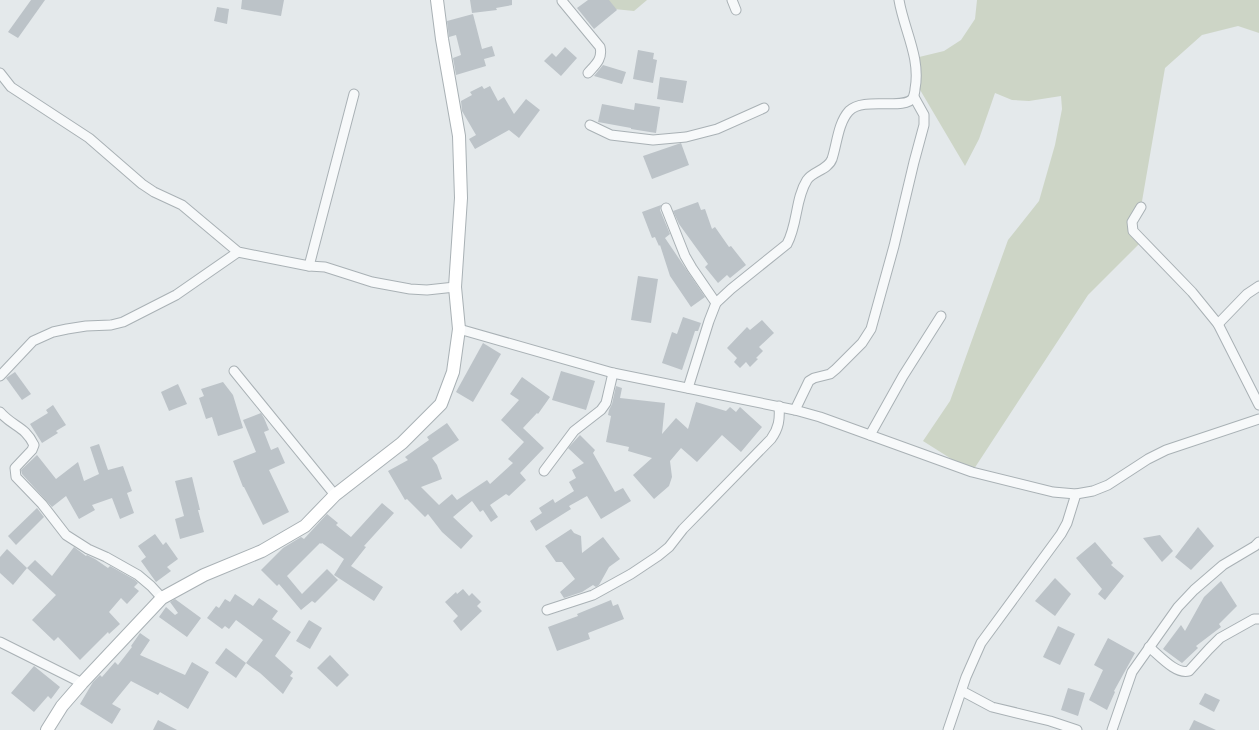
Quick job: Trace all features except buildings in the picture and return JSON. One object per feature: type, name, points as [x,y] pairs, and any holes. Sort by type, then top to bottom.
[{"type":"street","points":[[47,730],[62,706],[82,683],[162,598],[204,575],[262,550],[305,526],[335,495],[402,443],[441,404],[453,372],[459,329],[455,288],[461,198],[459,136],[442,39],[437,0]]},
{"type":"street","points":[[732,0],[736,10]]},
{"type":"street","points":[[795,410],[809,381],[814,378],[830,374],[836,369],[862,343],[871,329],[894,246],[924,125],[924,115],[914,97],[916,83],[915,58],[899,0]]},
{"type":"street","points":[[562,1],[600,47],[600,58],[588,73]]},
{"type":"street","points":[[0,73],[11,87],[89,138],[142,184],[154,192],[182,206],[238,252],[310,266],[324,267],[372,282],[410,289],[427,290],[455,288]]},
{"type":"street","points":[[310,266],[354,94]]},
{"type":"street","points":[[688,388],[716,303],[787,244],[791,236],[803,187],[808,178],[830,163],[841,126],[849,111],[864,104],[902,103],[909,101],[914,97]]},
{"type":"street","points":[[590,125],[611,135],[653,140],[686,137],[717,129],[764,108]]},
{"type":"street","points":[[1141,207],[1132,222],[1133,232],[1192,292],[1218,324],[1259,405]]},
{"type":"street","points":[[666,208],[685,256],[716,303]]},
{"type":"street","points":[[0,376],[33,341],[53,332],[67,329],[86,326],[111,325],[123,322],[176,295],[238,252]]},
{"type":"street","points":[[1218,324],[1247,294],[1259,286]]},
{"type":"street","points":[[870,435],[941,316]]},
{"type":"street","points":[[459,329],[613,373],[795,410],[972,472],[1053,492],[1076,494],[1093,491],[1108,484],[1148,458],[1166,450],[1259,419]]},
{"type":"street","points":[[234,371],[335,495]]},
{"type":"street","points":[[544,471],[574,431],[601,410],[606,402],[613,373]]},
{"type":"street","points":[[547,610],[593,595],[631,574],[669,547],[683,529],[771,439],[780,422],[780,406]]},
{"type":"street","points":[[0,412],[5,418],[29,435],[34,445],[32,450],[16,468],[16,477],[42,504],[66,534],[88,549],[106,556],[138,575],[162,598]]},
{"type":"street","points":[[948,730],[981,643],[1061,534],[1067,523],[1076,494]]},
{"type":"street","points":[[1112,730],[1132,672],[1178,607],[1194,590],[1223,565],[1255,546],[1259,542]]},
{"type":"street","points":[[1149,647],[1178,671],[1189,671],[1220,638],[1254,619],[1259,619]]},
{"type":"street","points":[[0,642],[82,683]]},
{"type":"street","points":[[962,691],[992,707],[1050,721],[1076,730]]},
{"type":"green space","points":[[591,0],[647,0],[634,11],[594,7]]},
{"type":"green space","points":[[977,0],[1259,0],[1259,33],[1238,26],[1202,35],[1165,68],[1141,207],[1132,222],[1142,241],[1088,295],[972,472],[923,441],[950,401],[1008,240],[1039,201],[1055,145],[1062,109],[1061,96],[1029,101],[1012,100],[995,93],[979,139],[965,166],[916,83],[915,58],[944,51],[961,40],[975,19]]}]
